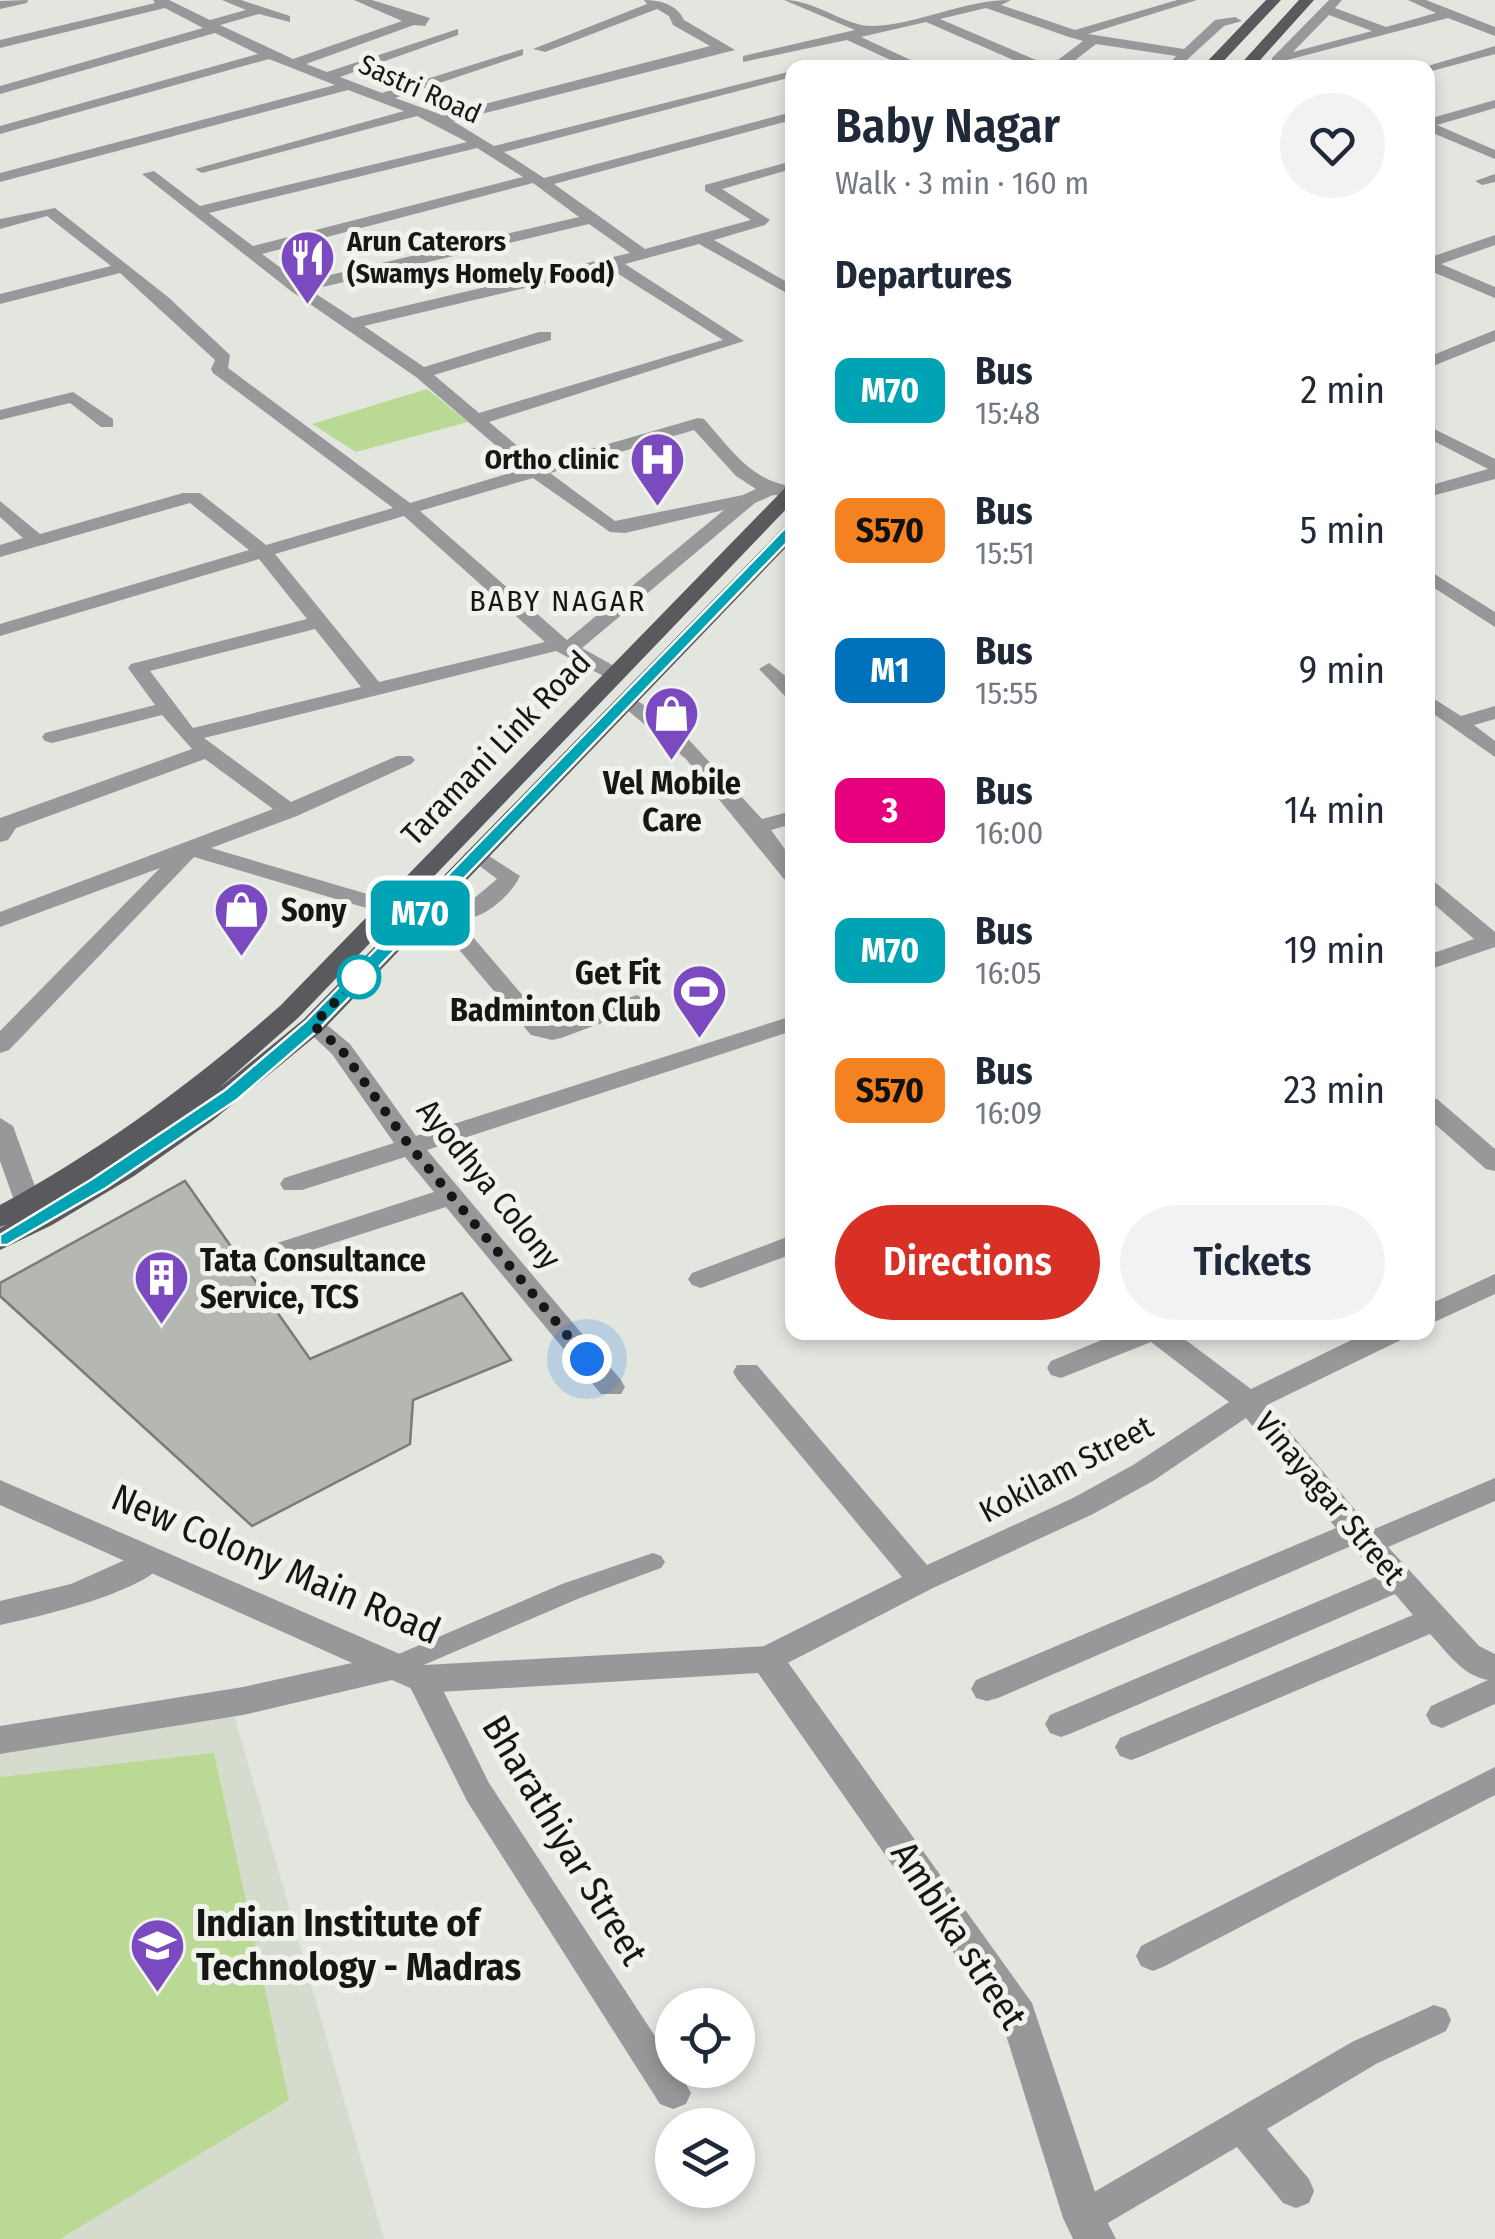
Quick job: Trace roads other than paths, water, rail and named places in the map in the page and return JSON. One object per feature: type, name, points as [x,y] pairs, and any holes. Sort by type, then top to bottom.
[{"type":"main road","points":[[1216,60],[1274,0]]},
{"type":"main road","points":[[1237,60],[1293,0]]},
{"type":"main road","points":[[1251,60],[1307,0]]},
{"type":"main road","name":"Taramani Link Road","points":[[0,1217],[88,1169],[205,1086],[284,1016],[616,675],[758,508],[785,495]]},
{"type":"main road","points":[[758,508],[785,522]]},
{"type":"main road","name":"Taramani Link Road","points":[[0,1240],[99,1184],[232,1095],[313,1025],[785,533]]},
{"type":"main road","points":[[284,1016],[313,1025]]},
{"type":"street","points":[[0,5],[22,0]]},
{"type":"street","points":[[0,44],[169,5],[226,0],[285,19]]},
{"type":"street","points":[[329,76],[454,32],[360,0]]},
{"type":"street","points":[[790,0],[869,31]]},
{"type":"street","points":[[808,7],[838,0]]},
{"type":"street","points":[[748,59],[1005,0]]},
{"type":"street","points":[[1074,34],[1191,0]]},
{"type":"street","points":[[1414,0],[1495,32]]},
{"type":"street","points":[[540,50],[654,2],[675,14],[678,22],[722,46],[785,73]]},
{"type":"street","points":[[986,4],[1092,40],[1187,54]]},
{"type":"street","name":"Sastri Road","points":[[169,5],[270,55],[440,120],[539,180],[643,255]]},
{"type":"street","points":[[1278,60],[1332,5],[1384,31]]},
{"type":"street","points":[[0,90],[260,10]]},
{"type":"street","points":[[1287,60],[1449,14]]},
{"type":"street","points":[[925,17],[1026,60]]},
{"type":"street","points":[[295,63],[419,19]]},
{"type":"street","points":[[1181,60],[1220,22],[1235,21]]},
{"type":"street","points":[[44,34],[61,43]]},
{"type":"street","points":[[848,36],[903,60]]},
{"type":"street","points":[[1066,60],[1092,40]]},
{"type":"street","points":[[440,120],[722,46]]},
{"type":"street","points":[[1435,66],[1495,50]]},
{"type":"street","points":[[384,97],[518,52]]},
{"type":"street","points":[[78,53],[96,62]]},
{"type":"street","points":[[0,130],[270,55]]},
{"type":"street","points":[[198,211],[785,76]]},
{"type":"street","points":[[0,178],[350,86]]},
{"type":"street","points":[[1435,122],[1495,104]]},
{"type":"street","points":[[202,169],[419,111]]},
{"type":"street","points":[[250,252],[785,118]]},
{"type":"street","points":[[1435,127],[1495,156]]},
{"type":"street","points":[[350,324],[643,255],[762,221],[710,188],[785,167]]},
{"type":"street","points":[[150,174],[298,288],[422,373],[536,470],[614,528],[758,508]]},
{"type":"street","points":[[0,224],[50,211],[88,238],[186,319],[224,359],[219,369],[407,509],[564,646],[616,675]]},
{"type":"street","points":[[298,288],[593,218]]},
{"type":"street","points":[[702,239],[785,287]]},
{"type":"street","points":[[1435,261],[1495,240]]},
{"type":"street","points":[[478,419],[736,342],[611,262]]},
{"type":"street","points":[[1435,267],[1495,293]]},
{"type":"street","points":[[0,298],[120,268]]},
{"type":"street","points":[[1435,284],[1456,276]]},
{"type":"street","points":[[422,373],[545,336]]},
{"type":"street","points":[[1435,360],[1495,336]]},
{"type":"street","points":[[0,415],[73,397],[107,422]]},
{"type":"street","points":[[0,630],[698,423],[742,472],[770,489],[785,491]]},
{"type":"street","points":[[1435,435],[1495,470]]},
{"type":"street","points":[[1435,490],[1495,470]]},
{"type":"street","points":[[188,736],[373,688],[564,646],[758,508],[770,489]]},
{"type":"street","points":[[0,550],[196,497],[262,552],[373,688]]},
{"type":"street","points":[[0,507],[36,540]]},
{"type":"street","points":[[1435,581],[1495,620]]},
{"type":"street","points":[[289,811],[188,736],[138,668],[318,622]]},
{"type":"street","points":[[785,665],[769,669],[785,685]]},
{"type":"street","points":[[626,699],[664,723],[758,827],[785,864]]},
{"type":"street","points":[[1435,707],[1495,751]]},
{"type":"street","points":[[52,738],[167,708]]},
{"type":"street","points":[[1459,723],[1495,712]]},
{"type":"street","points":[[3,826],[206,750]]},
{"type":"street","points":[[0,920],[289,811],[404,760]]},
{"type":"street","points":[[758,827],[785,819]]},
{"type":"street","points":[[190,850],[390,908]]},
{"type":"street","points":[[0,1045],[190,850]]},
{"type":"street","points":[[456,934],[474,910],[509,879],[476,854]]},
{"type":"street","points":[[1435,894],[1493,940]]},
{"type":"street","points":[[433,899],[474,910]]},
{"type":"street","points":[[433,899],[456,934],[538,1030],[546,1034],[637,1002]]},
{"type":"street","points":[[1435,961],[1493,940]]},
{"type":"street","name":"Ayodhya Colony","points":[[313,1025],[341,1049],[409,1145],[611,1388]]},
{"type":"street","points":[[293,1184],[785,1025]]},
{"type":"street","points":[[1435,1111],[1495,1163]]},
{"type":"street","points":[[0,1126],[28,1204]]},
{"type":"street","points":[[274,1253],[451,1196]]},
{"type":"street","points":[[702,1279],[785,1247]]},
{"type":"street","points":[[1435,1313],[1495,1284]]},
{"type":"street","points":[[1061,1368],[1129,1340]]},
{"type":"street","name":"Vinayagar Street","points":[[1167,1340],[1248,1402],[1434,1619],[1476,1663],[1495,1667]]},
{"type":"street","name":"Kokilam Street","points":[[767,1659],[922,1580],[1083,1506],[1143,1472],[1248,1402],[1376,1340]]},
{"type":"street","points":[[747,1372],[922,1580]]},
{"type":"street","points":[[987,1689],[1495,1488]]},
{"type":"street","name":"New Colony Main Road","points":[[4,1496],[409,1673],[767,1659]]},
{"type":"street","points":[[0,1613],[69,1599],[121,1578],[152,1559]]},
{"type":"street","points":[[0,1740],[409,1673],[572,1590],[653,1562]]},
{"type":"street","points":[[1061,1724],[1399,1580]]},
{"type":"street","points":[[1130,1747],[1434,1619]]},
{"type":"street","name":"Ambika street","points":[[767,1659],[1019,2015],[1089,2228]]},
{"type":"street","name":"Bharathiyar Street","points":[[409,1673],[478,1792],[674,2093]]},
{"type":"street","points":[[1442,1715],[1495,1690]]},
{"type":"street","points":[[1153,1956],[1495,1780]]},
{"type":"street","points":[[1089,2228],[1241,2125],[1364,2053],[1434,2020]]},
{"type":"street","points":[[1241,2125],[1296,2192]]},
{"type":"place","name":"Arun Caterors (Swamys Homely Food)","points":[[308,306]]},
{"type":"place","name":"Ortho clinic","points":[[658,508]]},
{"type":"place","name":"Vel Mobile Care","points":[[672,763]]},
{"type":"place","name":"Sony","points":[[242,959]]},
{"type":"place","name":"Get Fit Badminton Club","points":[[700,1040]]},
{"type":"place","name":"Tata Consultance Service, TCS","points":[[161,1327]]},
{"type":"place","name":"Indian Institute of Technology - Madras","points":[[157,1994]]},
{"type":"district","name":"BABY NAGAR","points":[[558,601]]}]
